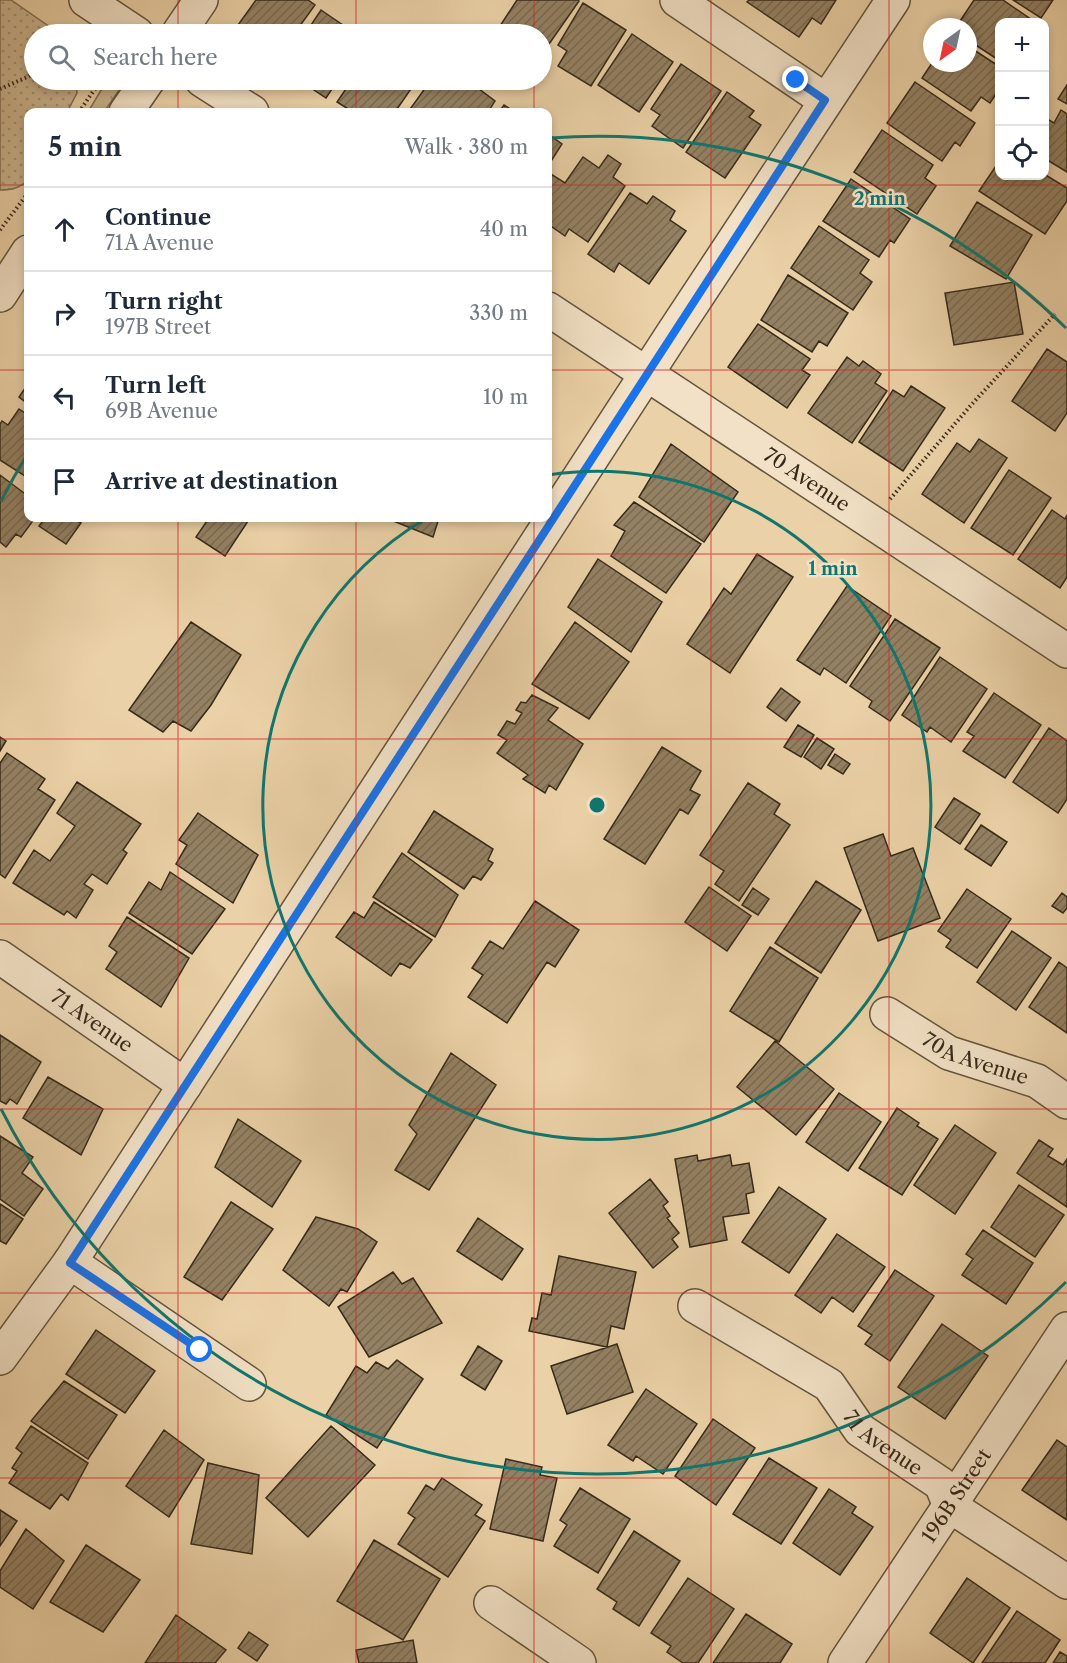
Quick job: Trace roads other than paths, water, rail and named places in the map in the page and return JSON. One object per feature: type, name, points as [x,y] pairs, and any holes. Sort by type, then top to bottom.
[{"type":"street","points":[[86,0],[122,24]]},
{"type":"street","points":[[185,24],[201,0]]},
{"type":"street","points":[[677,0],[825,100]]},
{"type":"street","points":[[552,519],[825,100],[893,0]]},
{"type":"street","points":[[129,108],[141,90]]},
{"type":"street","points":[[218,90],[246,108]]},
{"type":"street","points":[[0,295],[24,258]]},
{"type":"street","name":"70 Avenue","points":[[552,312],[1067,651]]},
{"type":"street","points":[[0,1359],[70,1263],[550,522]]},
{"type":"street","name":"71 Avenue","points":[[0,957],[186,1085]]},
{"type":"street","name":"70A Avenue","points":[[887,1014],[949,1053],[1037,1081],[1067,1102]]},
{"type":"street","points":[[70,1263],[249,1384]]},
{"type":"street","name":"71 Avenue","points":[[695,1306],[829,1385],[860,1430],[941,1484],[950,1506],[1067,1582]]},
{"type":"street","name":"196B Street","points":[[845,1663],[1067,1329]]},
{"type":"street","points":[[490,1603],[579,1663]]}]
